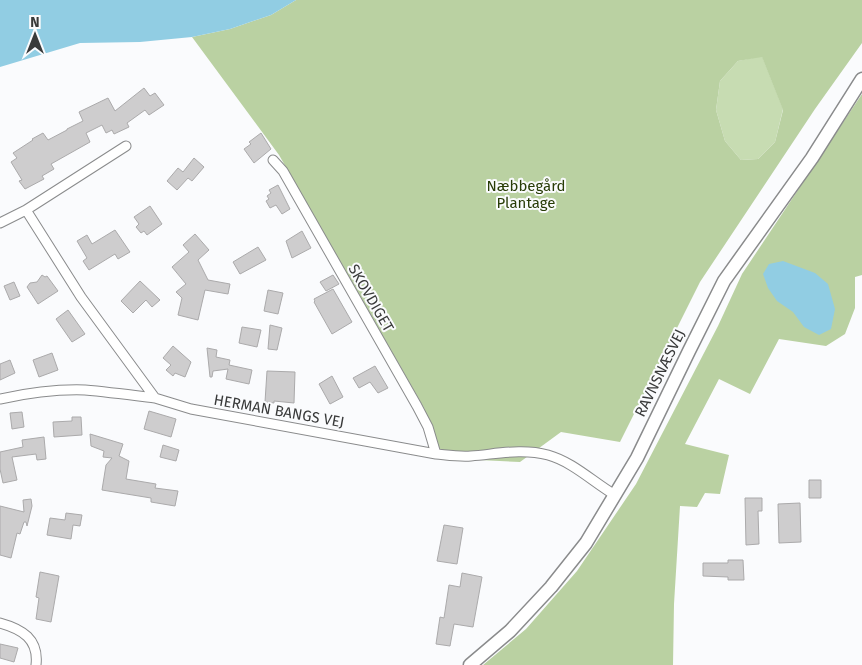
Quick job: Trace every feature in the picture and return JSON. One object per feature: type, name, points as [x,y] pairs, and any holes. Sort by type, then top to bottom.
[{"type":"main road","name":"RAVNSNÆSVEJ","points":[[470,665],[510,631],[551,588],[586,542],[637,458],[724,281],[812,158],[862,79]]},
{"type":"street","points":[[0,223],[26,210],[126,146]]},
{"type":"street","name":"SKOVDIGET","points":[[273,160],[282,171],[417,406],[428,427],[436,454]]},
{"type":"street","points":[[26,210],[81,297],[155,398]]},
{"type":"street","name":"HERMAN BANGS VEJ","points":[[0,400],[20,395],[84,390],[155,398],[191,409],[436,454],[468,456],[517,451],[549,455],[566,462],[615,495]]},
{"type":"street","points":[[0,623],[12,626],[27,634],[34,646],[37,657],[36,665]]},
{"type":"green space","name":"Næbbegård Plantage","points":[[296,0],[862,0],[862,43],[815,109],[700,282],[620,442],[561,432],[520,462],[437,458],[424,408],[279,155],[192,37],[230,29],[271,15]],"holes":[[[762,57],[783,110],[775,142],[758,159],[741,160],[725,141],[716,110],[720,81],[738,61]]]},
{"type":"green space","points":[[762,56],[783,109],[775,142],[758,159],[741,160],[725,141],[716,110],[720,81],[738,61]]},
{"type":"green space","points":[[862,94],[862,275],[855,277],[855,308],[845,334],[826,346],[779,339],[750,394],[719,379],[685,444],[729,455],[720,494],[705,493],[697,507],[680,506],[674,604],[673,665],[483,665],[526,629],[577,571],[636,484],[718,326],[742,274]]},
{"type":"water","points":[[0,0],[296,0],[271,15],[230,29],[192,37],[140,42],[80,43],[0,67]]},
{"type":"water","points":[[783,261],[815,273],[828,284],[835,309],[831,329],[819,335],[804,327],[793,312],[777,301],[768,288],[763,274],[769,264]]},
{"type":"building","points":[[144,88],[150,96],[155,93],[164,105],[149,115],[145,110],[127,123],[129,127],[114,134],[112,130],[106,133],[102,125],[86,133],[90,142],[51,164],[54,169],[42,176],[44,179],[25,189],[19,181],[22,180],[11,162],[17,158],[13,153],[43,133],[48,140],[83,121],[79,112],[108,98],[115,111]]},
{"type":"building","points":[[261,133],[271,149],[254,163],[244,149],[251,144],[249,142]]},
{"type":"building","points":[[194,158],[204,167],[192,181],[188,178],[177,190],[167,181],[178,168],[183,172]]},
{"type":"building","points":[[278,185],[290,209],[282,214],[276,205],[270,208],[266,201],[269,199],[267,196],[271,193],[269,190]]},
{"type":"building","points":[[150,206],[162,224],[147,235],[144,231],[141,233],[136,227],[139,224],[134,217]]},
{"type":"building","points":[[115,230],[130,252],[118,259],[115,254],[89,270],[83,261],[87,258],[77,241],[87,235],[92,244]]},
{"type":"building","points":[[302,231],[311,248],[292,258],[286,241]]},
{"type":"building","points":[[195,234],[209,250],[198,260],[208,280],[230,284],[228,294],[205,290],[198,320],[178,315],[182,298],[176,292],[186,284],[172,267],[189,252],[183,245]]},
{"type":"building","points":[[258,247],[266,260],[240,274],[233,262]]},
{"type":"building","points":[[42,275],[47,276],[58,291],[38,304],[27,287],[30,283],[37,282]]},
{"type":"building","points":[[333,275],[339,284],[326,291],[320,282]]},
{"type":"building","points":[[140,281],[160,300],[152,307],[146,300],[133,313],[121,301]]},
{"type":"building","points":[[14,282],[20,296],[10,300],[4,286]]},
{"type":"building","points":[[333,289],[352,322],[332,334],[314,299]]},
{"type":"building","points":[[268,290],[283,293],[278,314],[264,311]]},
{"type":"building","points":[[68,310],[85,334],[72,342],[56,319]]},
{"type":"building","points":[[270,325],[282,328],[277,350],[268,349]]},
{"type":"building","points":[[242,327],[261,330],[257,347],[239,343]]},
{"type":"building","points":[[173,346],[191,362],[185,377],[175,373],[173,376],[166,370],[171,365],[163,358]]},
{"type":"building","points":[[207,348],[217,350],[216,357],[230,360],[229,365],[252,370],[249,384],[226,379],[228,369],[213,371],[212,377],[210,377]]},
{"type":"building","points":[[52,353],[58,370],[39,377],[33,360]]},
{"type":"building","points":[[10,360],[15,373],[0,380],[0,364]]},
{"type":"building","points":[[375,366],[388,388],[378,393],[370,382],[359,388],[353,378]]},
{"type":"building","points":[[267,371],[295,372],[294,403],[265,402]]},
{"type":"building","points":[[332,376],[343,397],[330,404],[319,384]]},
{"type":"building","points":[[149,411],[176,419],[171,437],[144,429]]},
{"type":"building","points":[[22,412],[24,427],[12,429],[10,413]]},
{"type":"building","points":[[72,417],[81,417],[82,435],[54,437],[53,422],[72,421]]},
{"type":"building","points":[[90,434],[123,444],[119,456],[129,461],[126,479],[156,484],[155,488],[178,491],[175,506],[151,502],[151,498],[102,490],[106,465],[112,458],[103,457],[104,451],[91,446]]},
{"type":"building","points":[[44,437],[46,459],[37,460],[36,454],[12,457],[17,480],[3,483],[0,469],[0,452],[23,447],[22,440]]},
{"type":"building","points":[[163,445],[179,450],[176,461],[160,457]]},
{"type":"building","points":[[809,480],[821,480],[821,498],[809,498]]},
{"type":"building","points":[[745,498],[762,498],[762,511],[758,511],[759,544],[746,545]]},
{"type":"building","points":[[31,499],[32,506],[27,526],[26,522],[24,522],[20,534],[17,533],[11,558],[0,555],[0,506],[24,512],[23,500]]},
{"type":"building","points":[[800,503],[801,542],[779,543],[778,504]]},
{"type":"building","points":[[66,513],[82,515],[80,526],[73,525],[71,539],[47,535],[50,518],[65,520]]},
{"type":"building","points":[[444,525],[463,528],[457,564],[437,561]]},
{"type":"building","points":[[728,560],[743,560],[744,580],[728,580],[728,577],[703,576],[703,563],[728,563]]},
{"type":"building","points":[[40,572],[59,576],[51,622],[36,619],[39,598],[36,597]]},
{"type":"building","points":[[462,573],[482,577],[473,627],[454,624],[450,646],[436,644],[440,617],[444,618],[449,585],[460,587]]},
{"type":"building","points":[[0,644],[18,648],[14,662],[0,658]]}]
